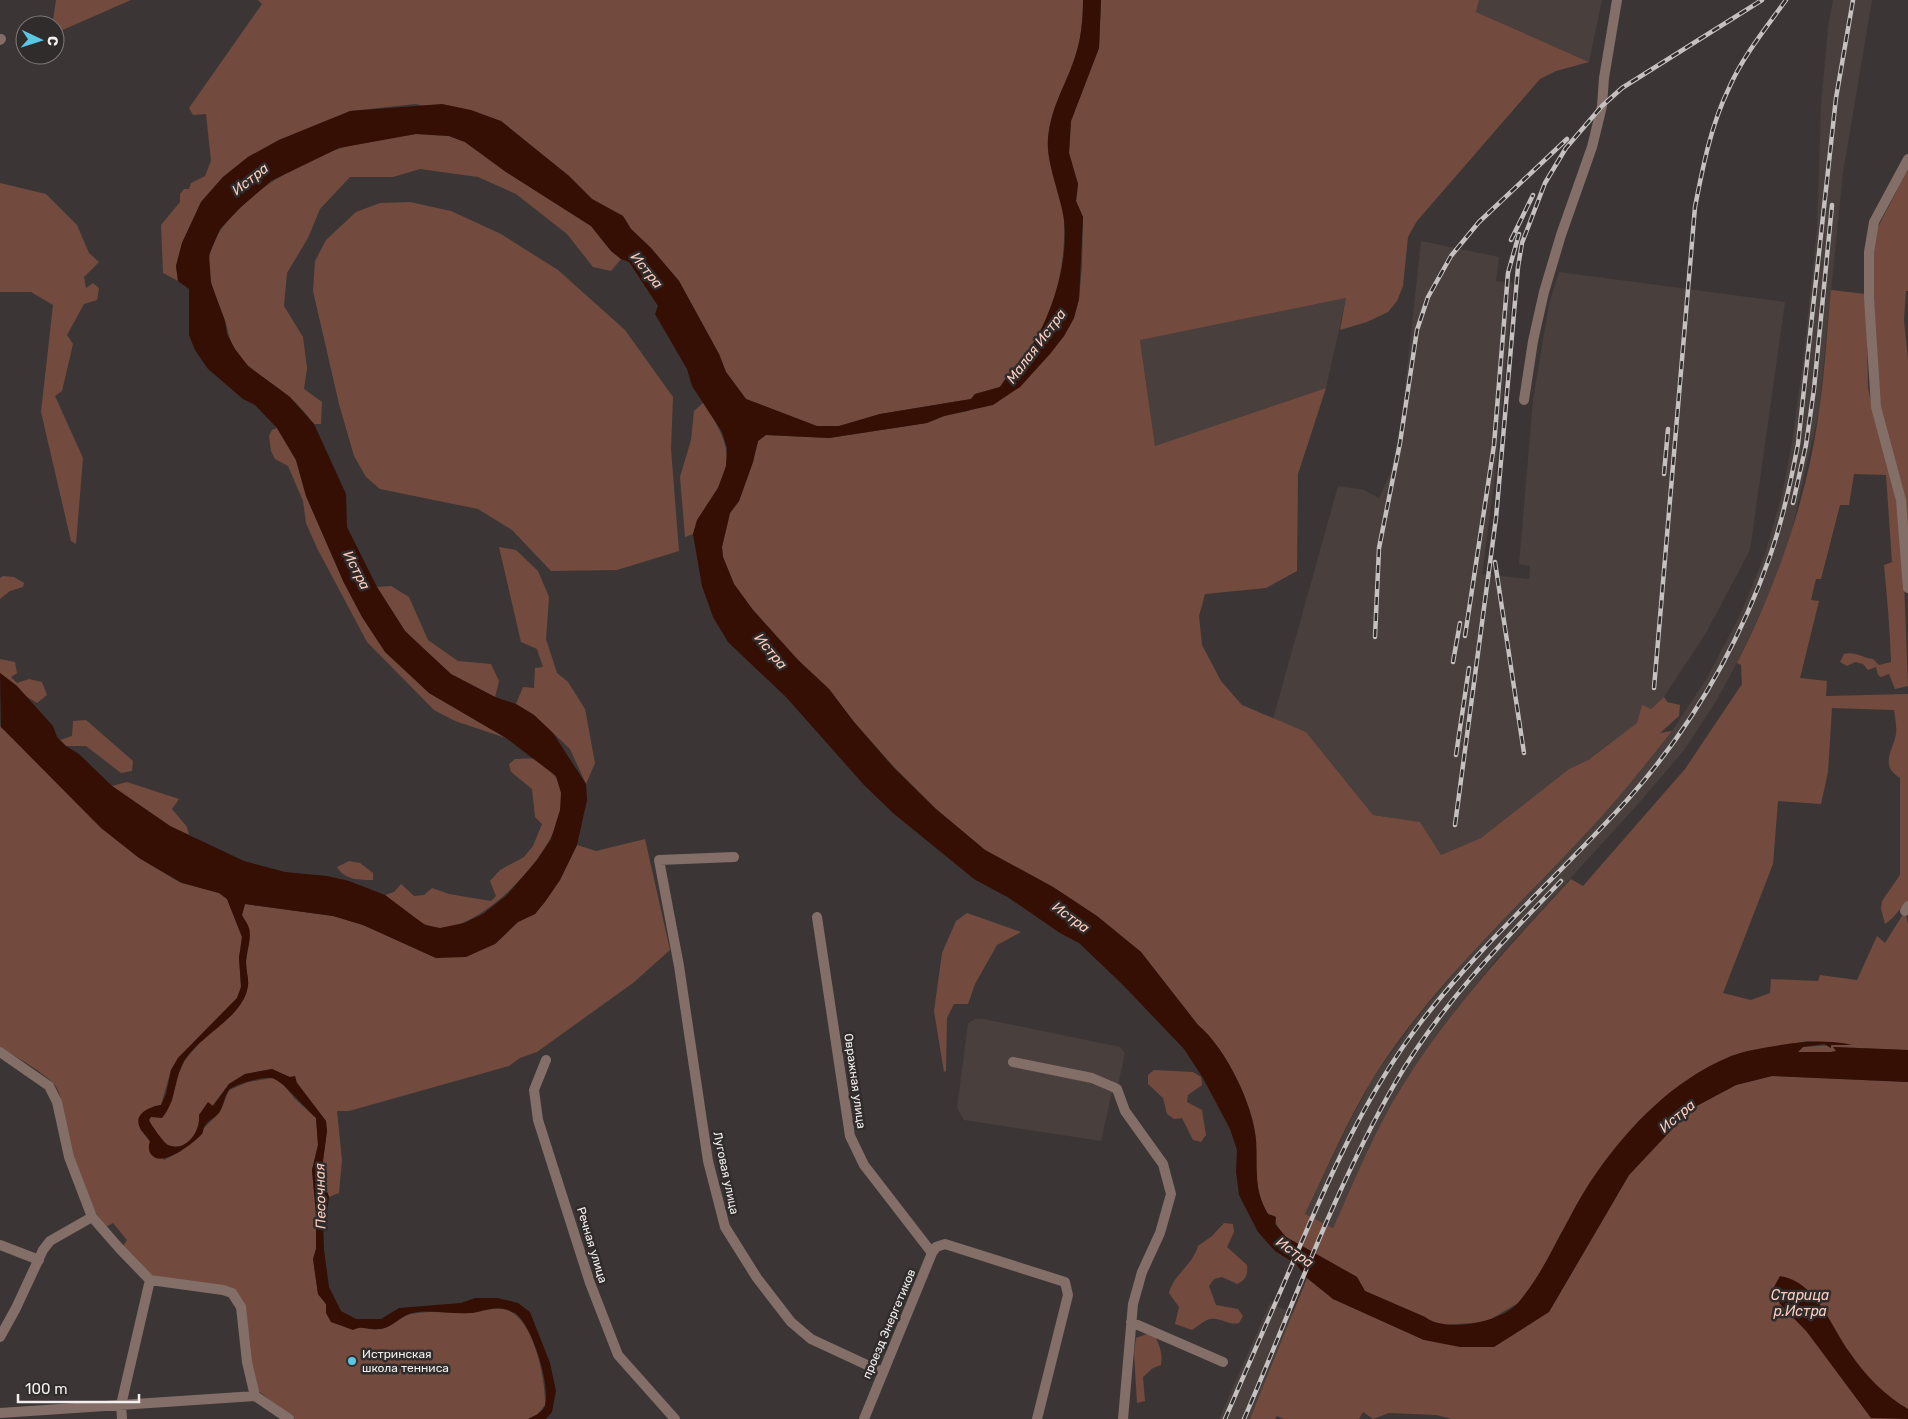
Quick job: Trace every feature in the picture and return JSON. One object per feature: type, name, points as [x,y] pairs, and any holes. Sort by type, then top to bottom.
[{"type":"street","points":[[1524,400],[1533,341],[1544,292],[1561,235],[1592,147],[1602,106],[1604,78],[1617,0]]},
{"type":"street","points":[[1908,159],[1874,222],[1869,252],[1869,298],[1876,407],[1901,500],[1908,588]]},
{"type":"street","name":"Луговая улица","points":[[734,857],[659,860],[679,966],[708,1161],[725,1227],[757,1278],[791,1322],[812,1339],[882,1372]]},
{"type":"street","name":"Овражная улица","points":[[817,917],[850,1136],[864,1165],[932,1253]]},
{"type":"street","points":[[0,1052],[49,1086],[57,1102],[68,1156],[92,1217],[150,1280],[223,1290],[232,1294],[241,1307],[247,1362],[255,1396]]},
{"type":"street","name":"Речная улица","points":[[546,1060],[534,1090],[538,1120],[590,1283],[618,1355],[675,1419]]},
{"type":"street","points":[[1013,1062],[1092,1078],[1113,1086],[1125,1111],[1164,1164],[1171,1194],[1160,1232],[1142,1272],[1133,1304],[1123,1419]]},
{"type":"street","points":[[0,1337],[50,1241],[92,1217]]},
{"type":"street","points":[[932,1253],[936,1247],[945,1244],[1065,1282],[1068,1295],[1037,1419]]},
{"type":"street","points":[[0,1245],[39,1260]]},
{"type":"street","name":"проезд Энергетиков","points":[[864,1419],[932,1253]]},
{"type":"street","points":[[122,1419],[121,1405],[150,1280]]},
{"type":"street","points":[[1131,1322],[1223,1362]]},
{"type":"street","points":[[0,1413],[255,1396],[289,1419]]},
{"type":"shaded area","points":[[56,0],[131,0],[65,29],[65,15],[54,15]]},
{"type":"shaded area","points":[[258,0],[1083,0],[1082,23],[1076,53],[1052,117],[1048,139],[1052,169],[1061,198],[1064,218],[1061,271],[1052,305],[1028,352],[1000,387],[975,394],[971,399],[880,414],[839,426],[816,426],[746,399],[726,372],[719,354],[679,281],[651,248],[631,229],[623,216],[592,199],[569,176],[501,121],[415,104],[351,111],[279,140],[248,157],[223,177],[201,202],[182,243],[176,266],[178,281],[163,273],[161,225],[180,202],[180,194],[184,189],[189,189],[191,183],[205,176],[211,161],[206,114],[193,115],[189,108],[262,4]]},
{"type":"shaded area","points":[[1101,0],[1479,0],[1476,12],[1589,62],[1556,71],[1540,79],[1417,221],[1408,237],[1403,286],[1397,301],[1388,312],[1367,322],[1340,330],[1346,298],[1140,340],[1155,446],[1326,388],[1298,474],[1297,571],[1266,588],[1205,594],[1199,616],[1202,645],[1221,681],[1242,705],[1306,732],[1373,815],[1420,822],[1441,855],[1481,838],[1569,769],[1588,760],[1637,723],[1642,705],[1651,709],[1664,697],[1667,702],[1680,705],[1679,716],[1660,733],[1672,731],[1629,785],[1573,848],[1454,973],[1399,1040],[1375,1075],[1347,1125],[1305,1214],[1333,1228],[1383,1119],[1421,1057],[1441,1030],[1482,978],[1571,879],[1583,886],[1685,769],[1742,684],[1741,665],[1737,663],[1752,633],[1777,572],[1807,476],[1821,396],[1831,290],[1866,294],[1868,387],[1873,412],[1878,408],[1871,255],[1878,227],[1908,169],[1908,291],[1906,291],[1904,320],[1908,360],[1908,550],[1897,502],[1903,555],[1908,686],[1895,689],[1889,674],[1881,677],[1878,675],[1876,667],[1868,670],[1863,664],[1855,662],[1847,666],[1840,662],[1844,654],[1848,653],[1873,659],[1879,665],[1891,662],[1884,565],[1892,562],[1886,475],[1854,474],[1849,505],[1840,505],[1821,579],[1816,579],[1811,600],[1819,601],[1800,678],[1827,681],[1826,696],[1908,694],[1908,901],[1885,924],[1881,909],[1882,901],[1900,875],[1900,778],[1890,768],[1889,763],[1896,734],[1894,710],[1832,708],[1828,772],[1821,804],[1778,801],[1773,864],[1723,993],[1751,1000],[1770,993],[1771,979],[1818,981],[1820,975],[1857,980],[1877,936],[1885,943],[1905,911],[1908,924],[1908,1050],[1834,1047],[1836,1051],[1831,1052],[1797,1052],[1803,1047],[1849,1044],[1807,1041],[1730,1056],[1561,1233],[1538,1277],[1518,1303],[1486,1322],[1441,1325],[1433,1323],[1425,1317],[1365,1291],[1357,1277],[1286,1237],[1278,1227],[1275,1216],[1268,1214],[1260,1196],[1254,1126],[1244,1094],[1228,1062],[1141,952],[1097,916],[1053,887],[985,850],[936,809],[894,767],[854,722],[829,689],[798,660],[753,610],[734,584],[723,557],[722,547],[730,513],[739,501],[753,462],[758,441],[766,435],[829,438],[927,423],[944,416],[968,411],[1020,387],[1064,336],[1074,318],[1079,299],[1082,266],[1083,217],[1076,201],[1078,184],[1069,153],[1071,121],[1099,48]]},
{"type":"shaded area","points":[[1479,0],[1602,0],[1589,62],[1476,12]]},
{"type":"shaded area","points":[[1833,0],[1872,0],[1843,172],[1819,411],[1792,530],[1777,577],[1737,663],[1716,701],[1685,749],[1639,803],[1495,961],[1441,1029],[1403,1085],[1376,1136],[1333,1228],[1305,1214],[1349,1123],[1375,1075],[1419,1015],[1476,947],[1602,816],[1672,731],[1707,678],[1741,613],[1765,554],[1782,495],[1792,443],[1803,362],[1817,229],[1821,105],[1828,27]]},
{"type":"shaded area","points":[[416,134],[449,136],[465,142],[506,172],[591,226],[611,251],[621,259],[611,271],[593,267],[567,234],[516,194],[478,177],[420,169],[393,177],[350,177],[320,209],[308,238],[287,273],[284,306],[303,337],[307,368],[304,389],[322,402],[321,424],[314,424],[295,402],[245,363],[234,349],[211,280],[209,271],[210,254],[217,237],[229,220],[263,188],[283,175],[323,154],[350,145]]},
{"type":"shaded area","points":[[0,183],[46,194],[77,225],[89,253],[99,262],[84,277],[86,288],[93,283],[99,288],[97,300],[84,304],[67,335],[73,344],[62,391],[55,396],[83,458],[76,544],[71,541],[41,412],[53,305],[31,292],[0,292]]},
{"type":"shaded area","points":[[410,202],[451,211],[501,234],[558,270],[625,330],[673,397],[671,449],[679,551],[617,570],[551,571],[512,530],[478,509],[380,489],[366,477],[354,456],[339,404],[313,291],[315,261],[326,240],[356,212],[380,203]]},
{"type":"shaded area","points":[[1421,241],[1499,257],[1496,281],[1513,283],[1496,470],[1482,574],[1529,579],[1530,566],[1519,564],[1533,400],[1549,304],[1559,272],[1785,302],[1750,550],[1706,633],[1664,697],[1651,709],[1642,706],[1638,723],[1587,760],[1569,769],[1481,838],[1441,855],[1420,822],[1373,815],[1306,732],[1273,719],[1338,486],[1364,490],[1379,498],[1391,472],[1402,416]]},
{"type":"shaded area","points":[[1346,298],[1326,388],[1155,446],[1140,339]]},
{"type":"shaded area","points":[[704,402],[726,447],[726,469],[722,481],[699,518],[693,534],[685,537],[680,477],[691,440],[694,411]]},
{"type":"shaded area","points":[[277,428],[296,460],[306,496],[344,583],[410,674],[429,693],[506,738],[455,721],[434,710],[367,642],[317,548],[306,523],[303,501],[288,466],[275,459],[271,451],[269,436],[272,430]]},
{"type":"shaded area","points":[[499,547],[516,550],[538,571],[549,597],[546,639],[557,673],[568,682],[585,709],[595,763],[586,784],[570,749],[534,715],[516,704],[523,687],[534,688],[535,668],[543,667],[537,649],[521,642]]},
{"type":"shaded area","points":[[3,576],[14,577],[24,583],[23,587],[10,591],[0,599],[0,578]]},
{"type":"shaded area","points":[[391,586],[409,597],[428,640],[458,661],[491,664],[499,681],[495,697],[451,674],[405,631],[377,587]]},
{"type":"shaded area","points":[[0,659],[15,662],[17,673],[11,677],[17,683],[29,679],[42,682],[47,695],[37,703],[21,693],[17,686],[0,673]]},
{"type":"shaded area","points":[[86,720],[133,761],[132,771],[121,773],[86,746],[66,746],[60,740],[72,736],[73,721]]},
{"type":"shaded area","points":[[0,726],[139,858],[179,882],[219,893],[227,899],[242,937],[239,958],[241,987],[237,998],[178,1058],[171,1070],[161,1105],[154,1106],[140,1129],[164,1160],[181,1151],[220,1112],[229,1090],[248,1082],[273,1078],[282,1083],[295,1099],[316,1118],[318,1145],[312,1170],[316,1214],[316,1249],[313,1259],[318,1294],[326,1304],[326,1313],[353,1325],[367,1329],[381,1329],[407,1315],[418,1313],[469,1313],[490,1309],[503,1309],[513,1313],[522,1322],[530,1335],[540,1365],[545,1405],[537,1415],[528,1419],[295,1419],[253,1387],[245,1308],[238,1295],[225,1287],[150,1275],[123,1246],[127,1240],[113,1223],[106,1227],[98,1217],[76,1170],[66,1132],[60,1095],[57,1089],[54,1084],[36,1070],[0,1048]]},
{"type":"shaded area","points":[[515,759],[534,759],[538,761],[549,770],[561,789],[560,813],[550,839],[533,865],[511,890],[486,910],[462,923],[440,928],[432,927],[417,920],[385,895],[394,892],[401,884],[414,896],[424,895],[432,888],[449,894],[491,901],[496,896],[490,881],[500,870],[524,857],[533,846],[542,824],[535,817],[532,789],[511,772],[509,764]]},
{"type":"shaded area","points":[[127,782],[179,799],[172,809],[187,827],[189,835],[170,826],[112,786]]},
{"type":"shaded area","points":[[645,839],[670,950],[633,983],[537,1052],[520,1058],[509,1066],[349,1111],[337,1111],[342,1160],[339,1193],[329,1197],[321,1176],[327,1131],[326,1121],[297,1083],[272,1069],[245,1074],[229,1084],[212,1106],[209,1104],[199,1115],[198,1128],[195,1134],[181,1146],[175,1147],[166,1144],[157,1134],[149,1120],[151,1117],[157,1117],[172,1101],[177,1077],[185,1060],[205,1036],[232,1015],[248,986],[246,962],[250,936],[242,915],[245,904],[333,916],[363,925],[436,958],[495,944],[518,922],[535,914],[560,880],[577,845],[596,851]]},
{"type":"shaded area","points":[[349,861],[360,863],[373,873],[373,880],[358,879],[344,875],[337,867]]},
{"type":"shaded area","points":[[967,913],[1021,932],[997,945],[975,984],[968,1004],[954,1004],[947,1018],[946,1071],[944,1072],[934,1011],[942,953],[956,921]]},
{"type":"shaded area","points":[[975,1019],[984,1019],[1120,1047],[1125,1053],[1117,1089],[1113,1087],[1101,1141],[964,1120],[957,1108],[968,1023]]},
{"type":"shaded area","points":[[1154,1070],[1193,1072],[1201,1077],[1202,1085],[1188,1095],[1187,1102],[1202,1110],[1206,1135],[1201,1142],[1193,1140],[1182,1118],[1174,1119],[1167,1114],[1163,1098],[1148,1084],[1148,1075]]},
{"type":"shaded area","points":[[1772,1076],[1908,1082],[1908,1419],[1452,1419],[1436,1415],[1389,1413],[1373,1419],[1363,1412],[1359,1419],[1284,1419],[1277,1416],[1275,1419],[1250,1419],[1307,1278],[1333,1299],[1424,1340],[1549,1312],[1629,1175],[1691,1109],[1736,1085]]},
{"type":"shaded area","points":[[1224,1223],[1233,1224],[1234,1232],[1227,1247],[1247,1265],[1247,1274],[1237,1284],[1222,1277],[1214,1279],[1209,1286],[1216,1305],[1238,1309],[1243,1316],[1239,1323],[1235,1324],[1211,1319],[1192,1330],[1175,1324],[1179,1307],[1169,1293],[1171,1287],[1192,1259],[1198,1246],[1212,1236]]},
{"type":"shaded area","points":[[1270,1303],[1294,1314],[1263,1390],[1250,1419],[1219,1419]]},
{"type":"shaded area","points":[[1152,1332],[1160,1348],[1161,1365],[1153,1368],[1143,1377],[1145,1401],[1137,1403],[1134,1352],[1136,1338]]},
{"type":"water","points":[[1083,0],[1101,0],[1099,48],[1071,121],[1069,153],[1078,184],[1076,201],[1083,217],[1079,299],[1074,318],[1064,336],[1050,354],[1020,387],[993,405],[944,416],[927,423],[829,438],[766,435],[758,441],[753,462],[739,501],[730,513],[722,547],[723,557],[734,584],[753,610],[798,660],[829,689],[854,722],[894,768],[936,809],[985,850],[1053,887],[1097,916],[1141,952],[1228,1062],[1244,1094],[1254,1126],[1260,1196],[1268,1214],[1276,1217],[1275,1224],[1286,1237],[1357,1277],[1365,1291],[1434,1322],[1459,1325],[1487,1320],[1511,1309],[1519,1302],[1550,1255],[1586,1188],[1610,1154],[1655,1105],[1690,1078],[1709,1067],[1735,1055],[1755,1050],[1799,1043],[1834,1042],[1852,1045],[1831,1045],[1831,1048],[1824,1044],[1803,1047],[1798,1052],[1836,1051],[1833,1047],[1908,1050],[1908,1082],[1772,1076],[1736,1085],[1691,1109],[1629,1175],[1549,1312],[1494,1347],[1460,1347],[1424,1340],[1333,1299],[1307,1278],[1296,1264],[1275,1251],[1258,1232],[1239,1195],[1236,1172],[1237,1150],[1230,1129],[1203,1078],[1184,1049],[1122,984],[1079,943],[1060,933],[1009,898],[974,879],[893,813],[864,785],[786,697],[728,642],[713,617],[702,586],[693,534],[697,520],[718,488],[726,466],[727,448],[722,432],[692,386],[687,369],[655,314],[658,306],[629,262],[621,259],[611,251],[591,226],[506,172],[465,142],[449,136],[416,134],[339,148],[271,181],[241,207],[220,229],[209,255],[211,283],[225,321],[227,334],[235,349],[248,366],[290,397],[314,424],[346,494],[347,527],[377,587],[405,631],[451,674],[495,697],[516,704],[534,715],[553,733],[586,784],[587,800],[577,845],[560,880],[545,902],[535,914],[518,922],[495,944],[466,957],[436,958],[363,925],[333,916],[245,904],[242,915],[248,926],[250,937],[246,963],[248,986],[245,997],[230,1016],[191,1051],[178,1075],[167,1112],[162,1118],[151,1117],[149,1120],[166,1144],[175,1147],[181,1146],[195,1134],[198,1128],[199,1115],[208,1102],[213,1106],[229,1084],[245,1074],[272,1069],[290,1077],[295,1076],[297,1083],[326,1121],[327,1131],[321,1176],[329,1197],[323,1219],[324,1250],[329,1287],[341,1311],[356,1319],[381,1319],[399,1308],[461,1303],[475,1298],[497,1298],[518,1303],[530,1312],[550,1363],[556,1391],[552,1412],[546,1419],[528,1419],[538,1414],[545,1406],[545,1385],[543,1371],[534,1342],[528,1329],[515,1313],[495,1308],[463,1313],[416,1312],[383,1329],[363,1328],[353,1330],[331,1322],[326,1313],[326,1304],[318,1294],[313,1259],[316,1249],[316,1214],[312,1170],[318,1145],[316,1118],[288,1089],[276,1080],[263,1078],[232,1088],[227,1092],[219,1113],[204,1126],[202,1134],[193,1143],[172,1156],[165,1158],[159,1159],[151,1154],[149,1148],[150,1141],[140,1128],[139,1118],[148,1109],[161,1105],[166,1094],[171,1070],[178,1058],[237,998],[241,987],[239,958],[242,937],[227,899],[219,893],[182,883],[139,858],[101,828],[1,727],[0,673],[17,686],[53,726],[57,737],[66,746],[79,754],[112,786],[170,826],[244,861],[285,872],[327,876],[349,881],[385,895],[425,925],[440,928],[464,923],[483,914],[507,895],[537,860],[551,839],[560,810],[561,793],[556,776],[506,738],[429,693],[385,652],[362,617],[344,583],[306,496],[296,460],[277,428],[255,405],[243,399],[208,369],[195,350],[189,335],[189,289],[178,281],[176,266],[182,243],[201,202],[223,177],[248,157],[279,140],[350,111],[442,104],[471,110],[501,121],[569,176],[592,199],[623,216],[631,229],[651,248],[679,281],[719,354],[726,372],[746,399],[817,426],[839,426],[880,414],[971,399],[975,394],[1000,387],[1025,357],[1045,321],[1058,286],[1062,268],[1065,231],[1063,214],[1049,157],[1048,139],[1052,117],[1076,53],[1082,23]]},
{"type":"water","name":"Старица р.Истра","points":[[1780,1276],[1793,1280],[1803,1286],[1813,1296],[1862,1369],[1883,1391],[1908,1409],[1908,1419],[1871,1418],[1807,1332],[1780,1304],[1774,1287]]},
{"type":"railway","points":[[1455,825],[1496,518],[1518,267],[1522,243],[1545,183],[1566,148],[1602,106],[1622,88],[1762,0]]},
{"type":"railway","points":[[1654,688],[1695,207],[1708,146],[1723,102],[1748,53],[1786,0]]},
{"type":"railway","points":[[1225,1419],[1335,1167],[1366,1107],[1401,1049],[1445,992],[1470,964],[1603,826],[1652,771],[1693,714],[1744,621],[1775,542],[1798,444],[1836,98],[1853,0]]},
{"type":"railway","points":[[1375,637],[1379,548],[1400,443],[1417,330],[1428,297],[1451,256],[1479,222],[1567,139]]},
{"type":"railway","points":[[1511,240],[1533,195]]},
{"type":"railway","points":[[1793,503],[1806,445],[1814,389],[1832,205]]},
{"type":"railway","points":[[1465,636],[1494,445],[1508,273],[1519,234]]},
{"type":"railway","points":[[1664,474],[1668,429]]},
{"type":"railway","points":[[1495,562],[1524,753]]},
{"type":"railway","points":[[1453,662],[1460,623]]},
{"type":"railway","points":[[1456,755],[1469,668]]},
{"type":"railway","points":[[1244,1419],[1333,1208],[1372,1125],[1394,1085],[1411,1057],[1450,1003],[1493,953],[1561,881]]},
{"type":"place","name":"Истринская школа тенниса","points":[[352,1361]]},
{"type":"water label","name":"Истра","points":[[250,179]]},
{"type":"water label","name":"Истра","points":[[647,270]]},
{"type":"water label","name":"Малая Истра","points":[[1036,346]]},
{"type":"water label","name":"Истра","points":[[357,570]]},
{"type":"water label","name":"Истра","points":[[771,651]]},
{"type":"water label","name":"Истра","points":[[1071,917]]},
{"type":"water label","name":"Истра","points":[[1677,1116]]},
{"type":"water label","name":"Песочная","points":[[320,1196]]},
{"type":"water label","name":"Истра","points":[[1295,1252]]}]
